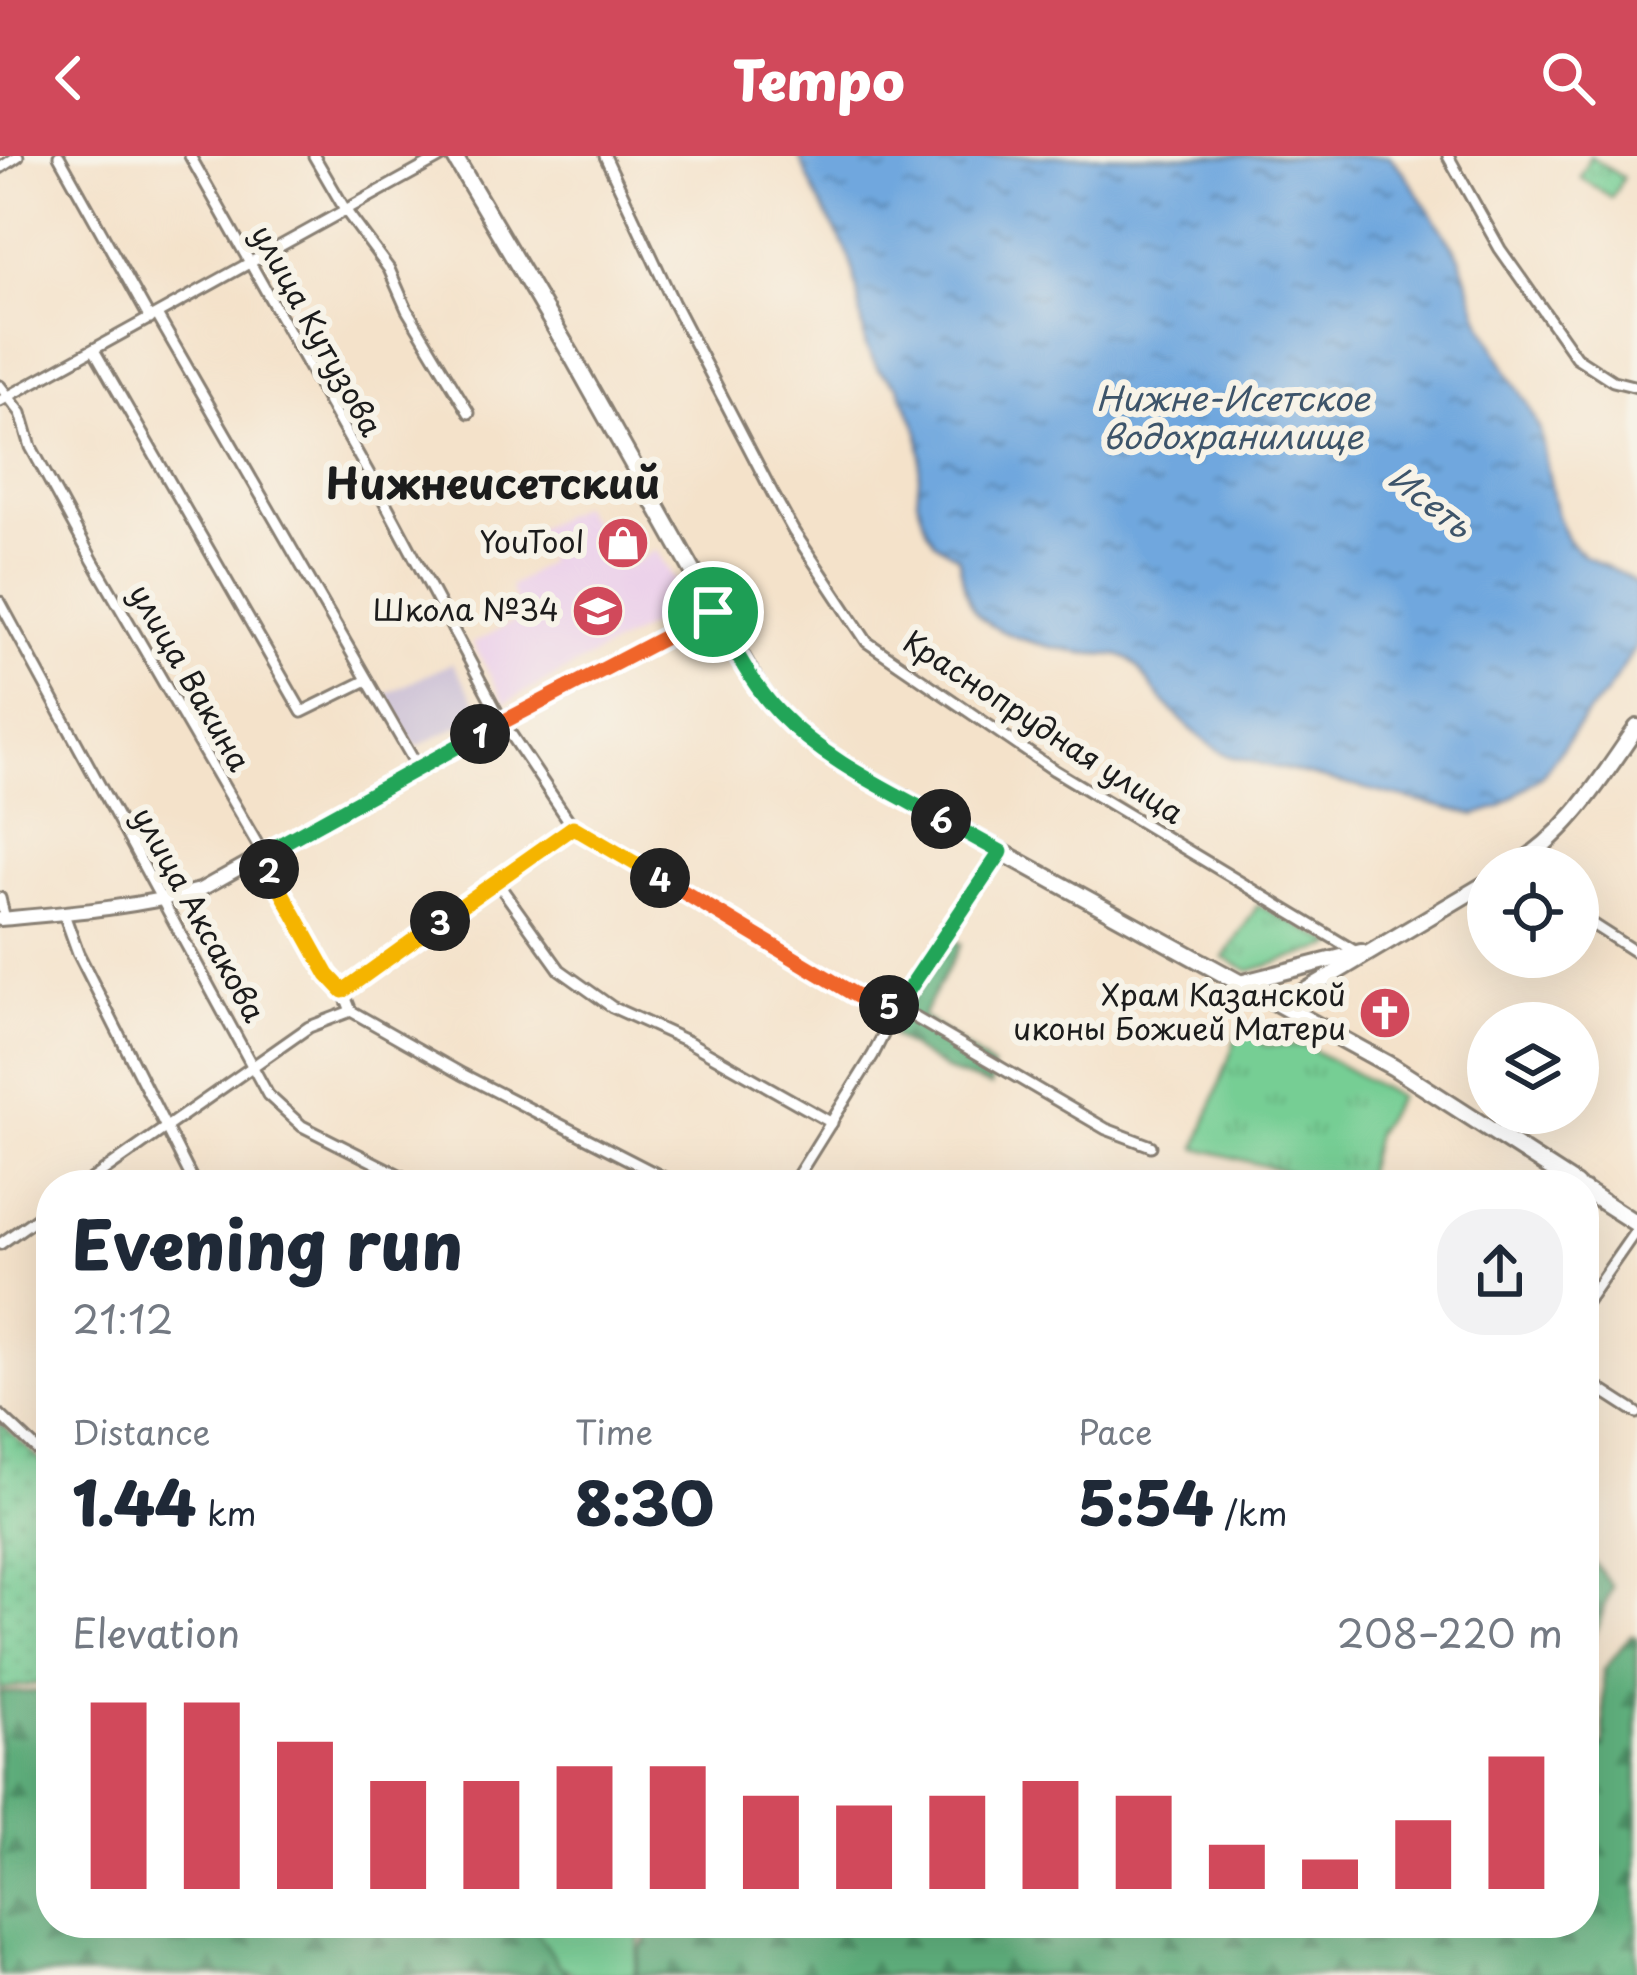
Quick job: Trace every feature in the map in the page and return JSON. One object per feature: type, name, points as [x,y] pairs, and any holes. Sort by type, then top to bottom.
[{"type":"main road","points":[[454,156],[572,356],[713,612],[758,687],[800,733],[847,767],[1393,1067],[1553,1170]]},
{"type":"main road","points":[[1544,846],[1566,826],[1634,732]]},
{"type":"main road","points":[[1283,1004],[1467,894]]},
{"type":"main road","points":[[1240,983],[1377,948]]},
{"type":"main road","points":[[1599,1200],[1637,1227]]},
{"type":"street","points":[[0,168],[18,156]]},
{"type":"street","points":[[59,156],[418,768]]},
{"type":"street","name":"улица Кутузова","points":[[190,156],[502,721],[573,827],[857,996],[897,1007],[1106,1129],[1151,1146]]},
{"type":"street","points":[[314,156],[346,211],[389,268],[407,310],[469,413]]},
{"type":"street","points":[[4,399],[443,156]]},
{"type":"street","name":"Краснопрудная улица","points":[[605,156],[673,302],[773,494],[867,642],[1054,770],[1358,953]]},
{"type":"street","points":[[1448,156],[1500,248],[1576,357],[1613,381],[1637,388]]},
{"type":"street","points":[[94,350],[302,712],[367,680]]},
{"type":"street","name":"улица Вакина","points":[[0,386],[4,399],[21,413],[31,447],[93,561],[351,1011]]},
{"type":"street","name":"улица Аксакова","points":[[0,602],[268,1095],[302,1126],[389,1170]]},
{"type":"street","points":[[0,898],[3,919],[162,900],[200,890],[502,721],[713,612]]},
{"type":"street","points":[[343,991],[573,827]]},
{"type":"street","points":[[803,1170],[897,1007],[1001,852]]},
{"type":"street","points":[[497,882],[560,970],[612,1007],[687,1041],[832,1124]]},
{"type":"street","points":[[64,914],[78,953],[188,1170]]},
{"type":"street","points":[[1599,929],[1637,953]]},
{"type":"street","points":[[105,1170],[309,1027],[351,1011],[649,1170]]},
{"type":"street","points":[[0,1244],[36,1219]]},
{"type":"street","points":[[1599,1283],[1637,1227]]},
{"type":"street","points":[[1599,1389],[1637,1414]]},
{"type":"street","points":[[0,1415],[36,1446]]},
{"type":"shaded area","name":"Школа №34","points":[[580,506],[625,568],[656,550],[690,604],[505,703],[473,643],[521,618],[510,587],[548,561],[532,531]]},
{"type":"shaded area","points":[[452,663],[483,714],[416,747],[384,695]]},
{"type":"green space","points":[[1590,156],[1623,178],[1611,198],[1580,177]]},
{"type":"green space","points":[[1258,905],[1336,945],[1250,971],[1224,958]]},
{"type":"green space","points":[[951,938],[961,944],[922,1016],[993,1068],[991,1086],[950,1073],[892,1036]]},
{"type":"green space","points":[[1241,1024],[1264,1045],[1305,1046],[1398,1097],[1375,1134],[1367,1170],[1280,1170],[1197,1148]]},
{"type":"green space","points":[[0,1422],[36,1457],[36,1684],[0,1689]]},
{"type":"green space","points":[[1599,1569],[1612,1587],[1599,1624]]},
{"type":"green space","points":[[1631,1635],[1637,1638],[1637,1975],[636,1975],[646,1938],[1599,1938],[1603,1671]]},
{"type":"green space","points":[[36,1692],[36,1938],[541,1938],[567,1975],[0,1975],[0,1693]]},
{"type":"green space","points":[[541,1938],[640,1938],[634,1975],[576,1975],[559,1966]]},
{"type":"water","name":"Нижне-Исетское водохранилище","points":[[799,156],[1389,156],[1460,257],[1479,316],[1540,431],[1557,516],[1567,539],[1584,556],[1637,585],[1637,645],[1543,774],[1500,807],[1475,815],[1229,756],[1179,717],[1130,660],[1040,644],[994,627],[970,604],[958,557],[935,542],[927,530],[917,499],[919,432],[898,386],[878,369],[866,347],[846,249]]},
{"type":"place","name":"YouTool","points":[[623,543]]},
{"type":"place","name":"Школа №34","points":[[598,611]]},
{"type":"place","name":"Храм Казанской иконы Божией Матери","points":[[1385,1013]]},
{"type":"district","name":"Нижнеисетский","points":[[493,484]]},
{"type":"route","points":[[713,612],[758,687],[800,733],[847,767],[1001,852],[897,1007],[857,996],[573,827],[343,991],[328,975],[263,854],[502,721],[713,612]]},
{"type":"water label","name":"Исеть","points":[[1430,502]]}]
